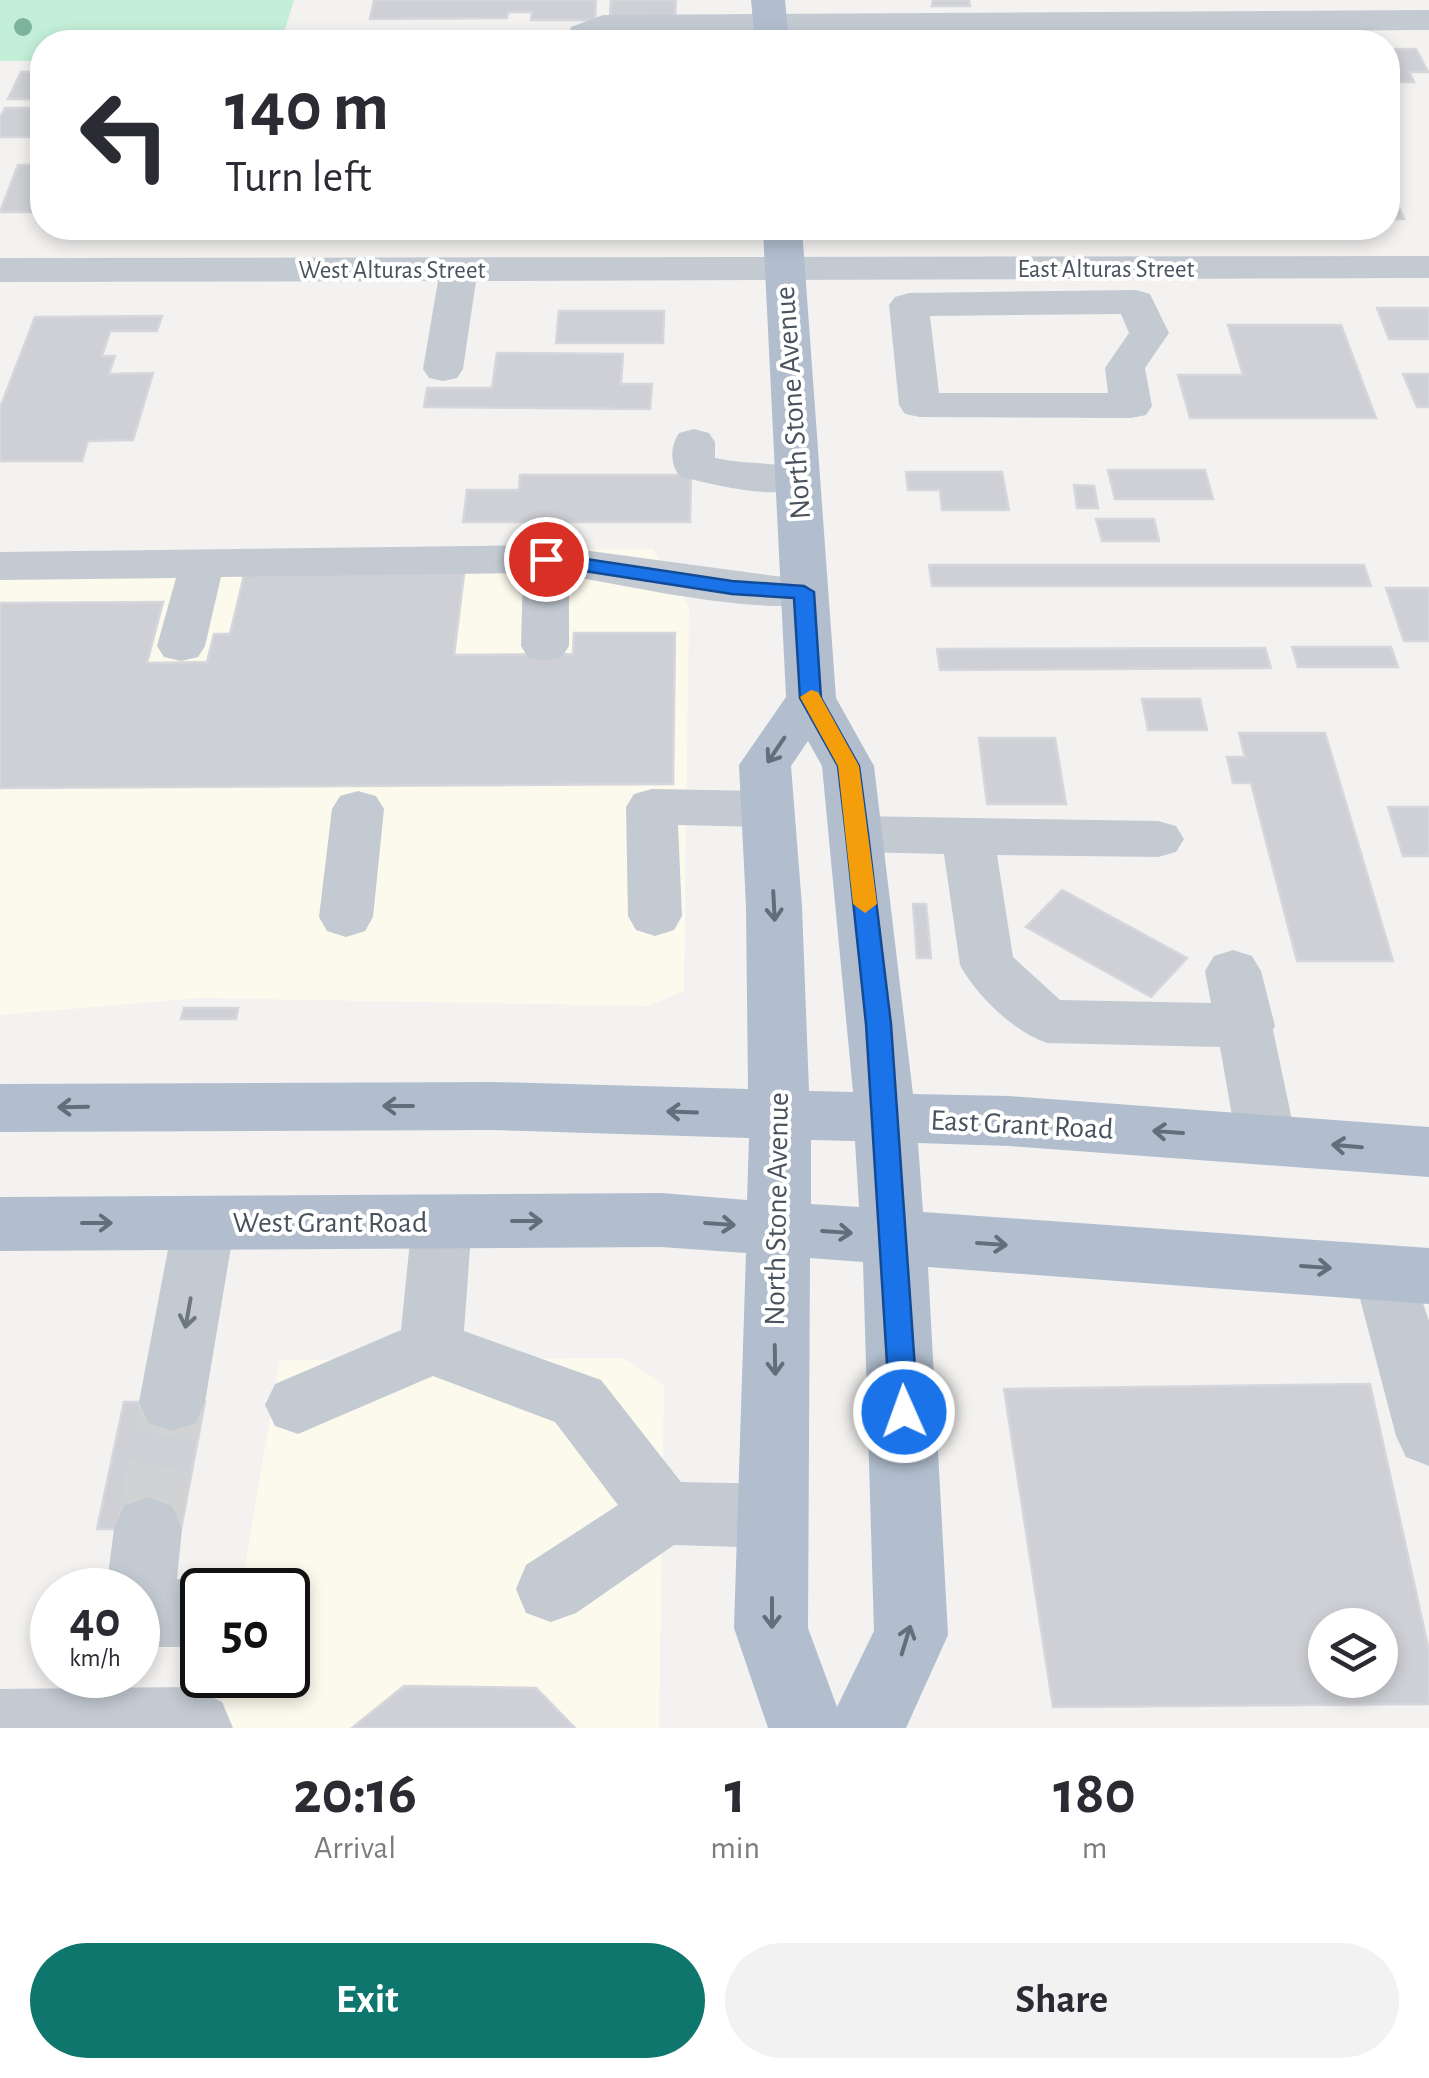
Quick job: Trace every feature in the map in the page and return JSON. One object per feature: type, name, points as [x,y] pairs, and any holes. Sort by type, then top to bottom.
[{"type":"main road","name":"North Stone Avenue","points":[[783,248],[811,698],[848,766],[895,1237],[911,1635],[866,1728]]},
{"type":"main road","name":"North Stone Avenue","points":[[806,1728],[771,1628],[779,1115],[765,765],[811,698]]},
{"type":"main road","name":"East Grant Road","points":[[0,1108],[495,1106],[886,1118],[1046,1123],[1429,1152]]},
{"type":"main road","name":"West Grant Road","points":[[0,1224],[660,1220],[779,1228]]},
{"type":"main road","points":[[779,1228],[1406,1274]]},
{"type":"street","points":[[592,30],[603,25],[770,22],[1429,20]]},
{"type":"street","name":"West Alturas Street","points":[[0,270],[459,269],[783,248]]},
{"type":"street","name":"East Alturas Street","points":[[783,248],[1131,285],[1429,267]]},
{"type":"street","points":[[443,369],[459,269]]},
{"type":"street","points":[[1131,285],[1149,334],[1124,368],[1131,406],[920,406],[909,304],[1131,285],[1338,303]]},
{"type":"street","points":[[694,442],[694,467],[747,478],[797,479]]},
{"type":"street","points":[[545,646],[546,559]]},
{"type":"street","points":[[0,566],[546,559],[732,587],[804,592]]},
{"type":"street","points":[[182,646],[202,564]]},
{"type":"street","points":[[346,917],[358,808]]},
{"type":"street","points":[[655,916],[652,808],[768,809]]},
{"type":"street","points":[[857,834],[1158,838]]},
{"type":"street","points":[[968,836],[987,965],[1047,1021],[1246,1026]]},
{"type":"street","points":[[1234,970],[1266,1139]]},
{"type":"street","points":[[431,1347],[442,1221]]},
{"type":"street","points":[[172,1402],[204,1223]]},
{"type":"street","points":[[1406,1274],[1429,1436]]},
{"type":"street","points":[[298,1405],[431,1347],[578,1401],[664,1513]]},
{"type":"street","points":[[552,1589],[664,1513],[773,1516]]},
{"type":"street","points":[[148,1529],[140,1600],[156,1613],[180,1613]]},
{"type":"street","points":[[0,1725],[190,1724],[196,1728]]},
{"type":"shaded area","points":[[653,549],[689,607],[684,991],[648,1006],[200,998],[0,1015],[0,554]]},
{"type":"shaded area","points":[[624,1358],[664,1386],[659,1728],[223,1728],[222,1698],[310,1698],[310,1568],[245,1568],[280,1360]]},
{"type":"green space","points":[[0,0],[294,0],[285,30],[30,30],[30,61],[0,61]]},
{"type":"building","points":[[374,0],[596,0],[595,20],[531,20],[532,12],[508,12],[507,18],[370,19]]},
{"type":"building","points":[[611,0],[676,0],[675,19],[610,19]]},
{"type":"building","points":[[933,0],[969,0],[970,6],[932,6]]},
{"type":"building","points":[[611,27],[692,27],[692,30],[611,30]]},
{"type":"building","points":[[1400,49],[1416,49],[1428,72],[1409,72],[1414,82],[1400,82]]},
{"type":"building","points":[[21,72],[30,72],[30,99],[8,99]]},
{"type":"building","points":[[5,108],[30,108],[30,137],[0,137],[0,118]]},
{"type":"building","points":[[18,165],[30,165],[30,212],[0,212]]},
{"type":"building","points":[[1377,308],[1429,308],[1429,339],[1389,339]]},
{"type":"building","points":[[559,311],[664,311],[663,343],[556,343]]},
{"type":"building","points":[[162,316],[157,331],[110,331],[102,356],[115,356],[109,374],[153,373],[133,440],[88,441],[82,461],[0,461],[0,408],[35,317]]},
{"type":"building","points":[[1228,325],[1341,325],[1376,418],[1190,418],[1178,375],[1243,375]]},
{"type":"building","points":[[497,353],[623,354],[621,384],[652,384],[650,409],[424,407],[427,388],[492,388]]},
{"type":"building","points":[[1403,374],[1429,374],[1429,407],[1417,407]]},
{"type":"building","points":[[1108,470],[1205,470],[1213,499],[1115,499]]},
{"type":"building","points":[[906,472],[1002,472],[1009,510],[942,510],[940,490],[908,490]]},
{"type":"building","points":[[520,475],[691,475],[690,522],[463,522],[467,490],[519,490]]},
{"type":"building","points":[[1074,485],[1094,486],[1098,508],[1077,508]]},
{"type":"building","points":[[1096,519],[1154,519],[1159,541],[1102,541]]},
{"type":"building","points":[[929,565],[1364,565],[1371,586],[932,586]]},
{"type":"building","points":[[465,566],[454,655],[573,654],[574,633],[675,633],[673,784],[0,788],[0,603],[163,602],[147,663],[207,662],[214,634],[230,634],[246,567]]},
{"type":"building","points":[[1386,588],[1429,588],[1429,641],[1404,641]]},
{"type":"building","points":[[1292,647],[1391,647],[1398,667],[1298,667]]},
{"type":"building","points":[[1265,648],[1271,668],[940,670],[937,649]]},
{"type":"building","points":[[1142,699],[1200,699],[1207,730],[1148,730]]},
{"type":"building","points":[[1239,733],[1325,733],[1393,961],[1297,961],[1251,783],[1233,783],[1227,757],[1245,757]]},
{"type":"building","points":[[979,738],[1055,738],[1066,804],[987,804]]},
{"type":"building","points":[[1388,807],[1429,807],[1429,856],[1403,856]]},
{"type":"building","points":[[1062,890],[1187,958],[1151,997],[1026,927]]},
{"type":"building","points":[[913,904],[926,904],[931,958],[917,958]]},
{"type":"building","points":[[184,1008],[238,1008],[236,1019],[181,1019]]},
{"type":"building","points":[[1370,1384],[1429,1651],[1429,1704],[1053,1707],[1004,1389]]},
{"type":"building","points":[[124,1402],[205,1402],[181,1529],[97,1529]]},
{"type":"building","points":[[404,1686],[536,1688],[575,1728],[352,1728]]},
{"type":"tunnel","points":[[148,1529],[172,1402]]},
{"type":"slow traffic","points":[[811,697],[848,766],[865,904]]},
{"type":"route","points":[[546,559],[732,587],[804,592],[811,698],[848,766],[857,834],[893,1206],[904,1412]]}]
